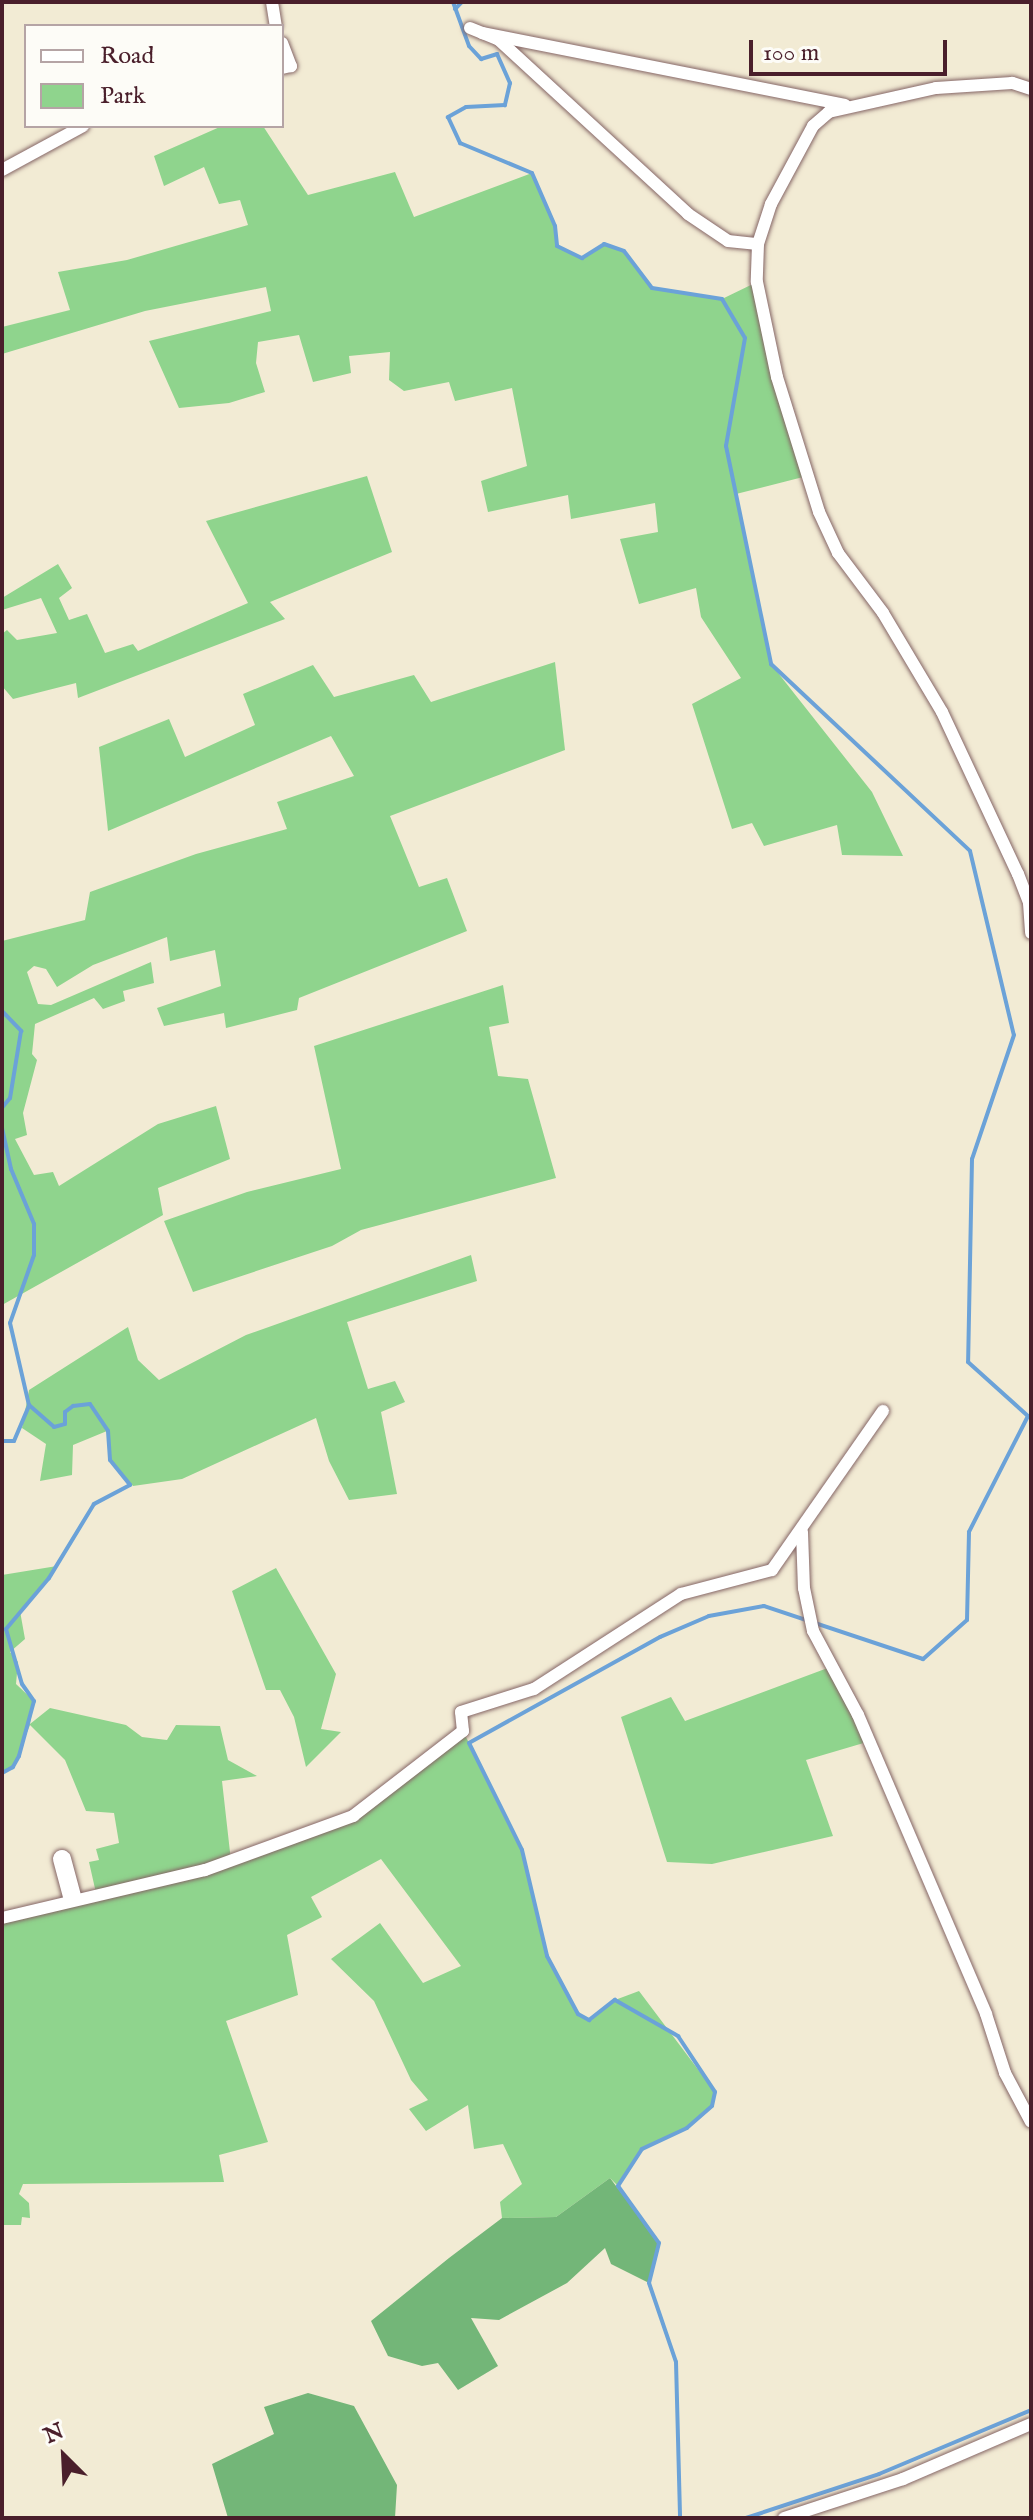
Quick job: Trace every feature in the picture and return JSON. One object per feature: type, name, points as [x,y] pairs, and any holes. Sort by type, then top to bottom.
[{"type":"street","points":[[272,2],[276,24]]},
{"type":"street","points":[[758,244],[728,241],[688,214],[549,83],[499,40],[476,30],[848,106]]},
{"type":"street","points":[[284,48],[291,66],[284,68]]},
{"type":"street","points":[[1031,89],[1012,83],[936,88],[848,106],[813,126],[771,204],[758,244],[757,282],[777,377],[819,512],[838,553],[883,613],[942,712],[1024,889],[1031,933]]},
{"type":"street","points":[[2,170],[79,128]]},
{"type":"street","points":[[2,1918],[72,1897],[205,1870],[353,1816],[463,1731],[461,1712],[534,1689],[681,1594],[772,1570],[802,1532],[883,1411]]},
{"type":"street","points":[[802,1532],[804,1588],[813,1631],[858,1715],[986,2014],[1005,2073],[1031,2122]]},
{"type":"street","points":[[62,1859],[72,1897]]},
{"type":"street","points":[[784,2518],[903,2479],[1031,2424]]},
{"type":"green space","points":[[217,128],[264,128],[308,195],[395,172],[414,217],[532,173],[555,226],[557,246],[582,258],[604,244],[624,251],[652,288],[722,299],[757,282],[807,476],[736,494],[771,664],[872,792],[903,856],[842,855],[837,825],[764,846],[752,823],[732,829],[692,704],[741,678],[701,617],[696,588],[639,604],[620,539],[658,532],[655,503],[571,519],[568,495],[488,512],[481,481],[527,466],[512,388],[455,401],[449,382],[404,391],[389,380],[390,352],[349,356],[351,373],[313,382],[299,335],[258,342],[256,363],[265,392],[229,403],[179,408],[149,341],[271,311],[266,287],[145,311],[2,354],[2,327],[70,310],[58,272],[127,260],[248,225],[240,200],[219,204],[204,167],[164,186],[154,156]]},
{"type":"green space","points":[[367,476],[392,552],[270,602],[285,619],[78,698],[76,683],[13,699],[2,686],[2,634],[7,630],[17,640],[57,633],[41,598],[2,610],[2,598],[58,564],[72,588],[59,598],[69,620],[87,614],[105,653],[133,644],[138,651],[248,603],[206,521]]},
{"type":"green space","points":[[555,662],[565,750],[390,816],[419,887],[447,878],[467,931],[299,998],[297,1010],[226,1028],[224,1013],[164,1026],[157,1008],[221,986],[215,950],[170,961],[167,937],[93,965],[57,987],[46,969],[34,966],[27,972],[38,1004],[51,1005],[151,962],[154,983],[123,991],[125,1001],[103,1009],[94,998],[35,1024],[32,1054],[37,1060],[23,1113],[27,1135],[15,1139],[34,1175],[53,1172],[59,1186],[158,1124],[216,1106],[230,1159],[158,1188],[163,1215],[2,1305],[2,941],[85,920],[90,892],[196,854],[287,829],[277,802],[354,776],[331,736],[108,831],[99,747],[169,719],[185,757],[255,725],[243,694],[313,665],[334,697],[414,675],[431,702]]},
{"type":"green space","points":[[503,985],[509,1023],[489,1027],[498,1076],[528,1079],[556,1178],[361,1230],[332,1246],[193,1292],[164,1221],[247,1192],[341,1169],[314,1046]]},
{"type":"green space","points":[[471,1255],[477,1281],[347,1322],[368,1389],[395,1381],[405,1402],[381,1412],[397,1494],[349,1500],[329,1461],[316,1418],[182,1479],[133,1486],[110,1460],[107,1431],[73,1445],[72,1475],[40,1481],[46,1444],[22,1428],[29,1390],[128,1327],[138,1360],[159,1380],[246,1335]]},
{"type":"green space","points":[[57,1566],[20,1611],[25,1639],[10,1652],[18,1662],[16,1684],[34,1701],[30,1724],[50,1708],[126,1725],[142,1737],[167,1740],[176,1725],[220,1726],[228,1760],[257,1776],[222,1781],[231,1861],[325,1829],[463,1731],[522,1850],[547,1956],[577,2014],[589,2020],[615,2000],[639,1991],[715,2092],[712,2106],[687,2128],[642,2149],[618,2186],[610,2178],[556,2217],[502,2218],[500,2202],[522,2184],[503,2144],[474,2149],[468,2105],[426,2131],[409,2109],[428,2100],[411,2080],[374,2001],[331,1959],[380,1923],[423,1983],[461,1966],[381,1859],[311,1897],[322,1917],[287,1935],[298,1995],[226,2021],[268,2142],[219,2155],[224,2182],[23,2184],[19,2194],[29,2203],[30,2218],[22,2217],[21,2225],[2,2225],[2,1918],[96,1893],[89,1862],[99,1860],[96,1849],[119,1843],[114,1813],[86,1811],[65,1760],[30,1725],[13,1767],[2,1773],[2,1575]]},
{"type":"green space","points":[[276,1568],[336,1674],[321,1729],[341,1732],[306,1767],[294,1717],[280,1690],[266,1690],[232,1591]]},
{"type":"green space","points":[[833,1666],[867,1742],[806,1760],[833,1836],[712,1864],[667,1862],[621,1717],[671,1697],[685,1721]]},
{"type":"green space","points":[[610,2178],[659,2243],[649,2283],[611,2264],[605,2248],[567,2283],[499,2320],[471,2318],[498,2366],[458,2390],[438,2363],[422,2366],[388,2356],[371,2321],[449,2258],[502,2218],[556,2217]]},
{"type":"green space","points":[[308,2393],[354,2406],[397,2485],[395,2518],[228,2518],[212,2464],[274,2434],[264,2407]]},
{"type":"waterway","points":[[453,2],[469,46],[481,59],[497,54],[510,83],[505,105],[466,107],[448,117],[460,143],[532,173],[555,226],[557,246],[582,258],[604,244],[624,251],[652,288],[722,299],[745,338],[726,446],[771,664],[970,851],[1014,1035],[972,1159],[968,1362],[1028,1416],[969,1532],[967,1620],[923,1659],[764,1606],[709,1616],[660,1637],[469,1743],[522,1850],[547,1956],[578,2014],[589,2020],[615,2000],[678,2036],[715,2092],[712,2106],[687,2128],[642,2149],[618,2186],[659,2243],[649,2283],[676,2362],[680,2518]]},
{"type":"waterway","points":[[455,9],[462,2]]},
{"type":"waterway","points":[[2,1011],[21,1031],[10,1098],[2,1108]]},
{"type":"waterway","points":[[2,1128],[11,1169],[34,1224],[34,1255],[10,1323],[29,1405],[54,1427],[65,1424],[65,1412],[73,1406],[90,1404],[108,1431],[110,1460],[130,1485],[94,1504],[49,1578],[6,1629],[22,1684],[34,1701],[19,1756],[13,1767],[2,1773]]},
{"type":"waterway","points":[[2,1441],[14,1441],[29,1405]]},
{"type":"waterway","points":[[746,2518],[879,2474],[1031,2410]]}]
